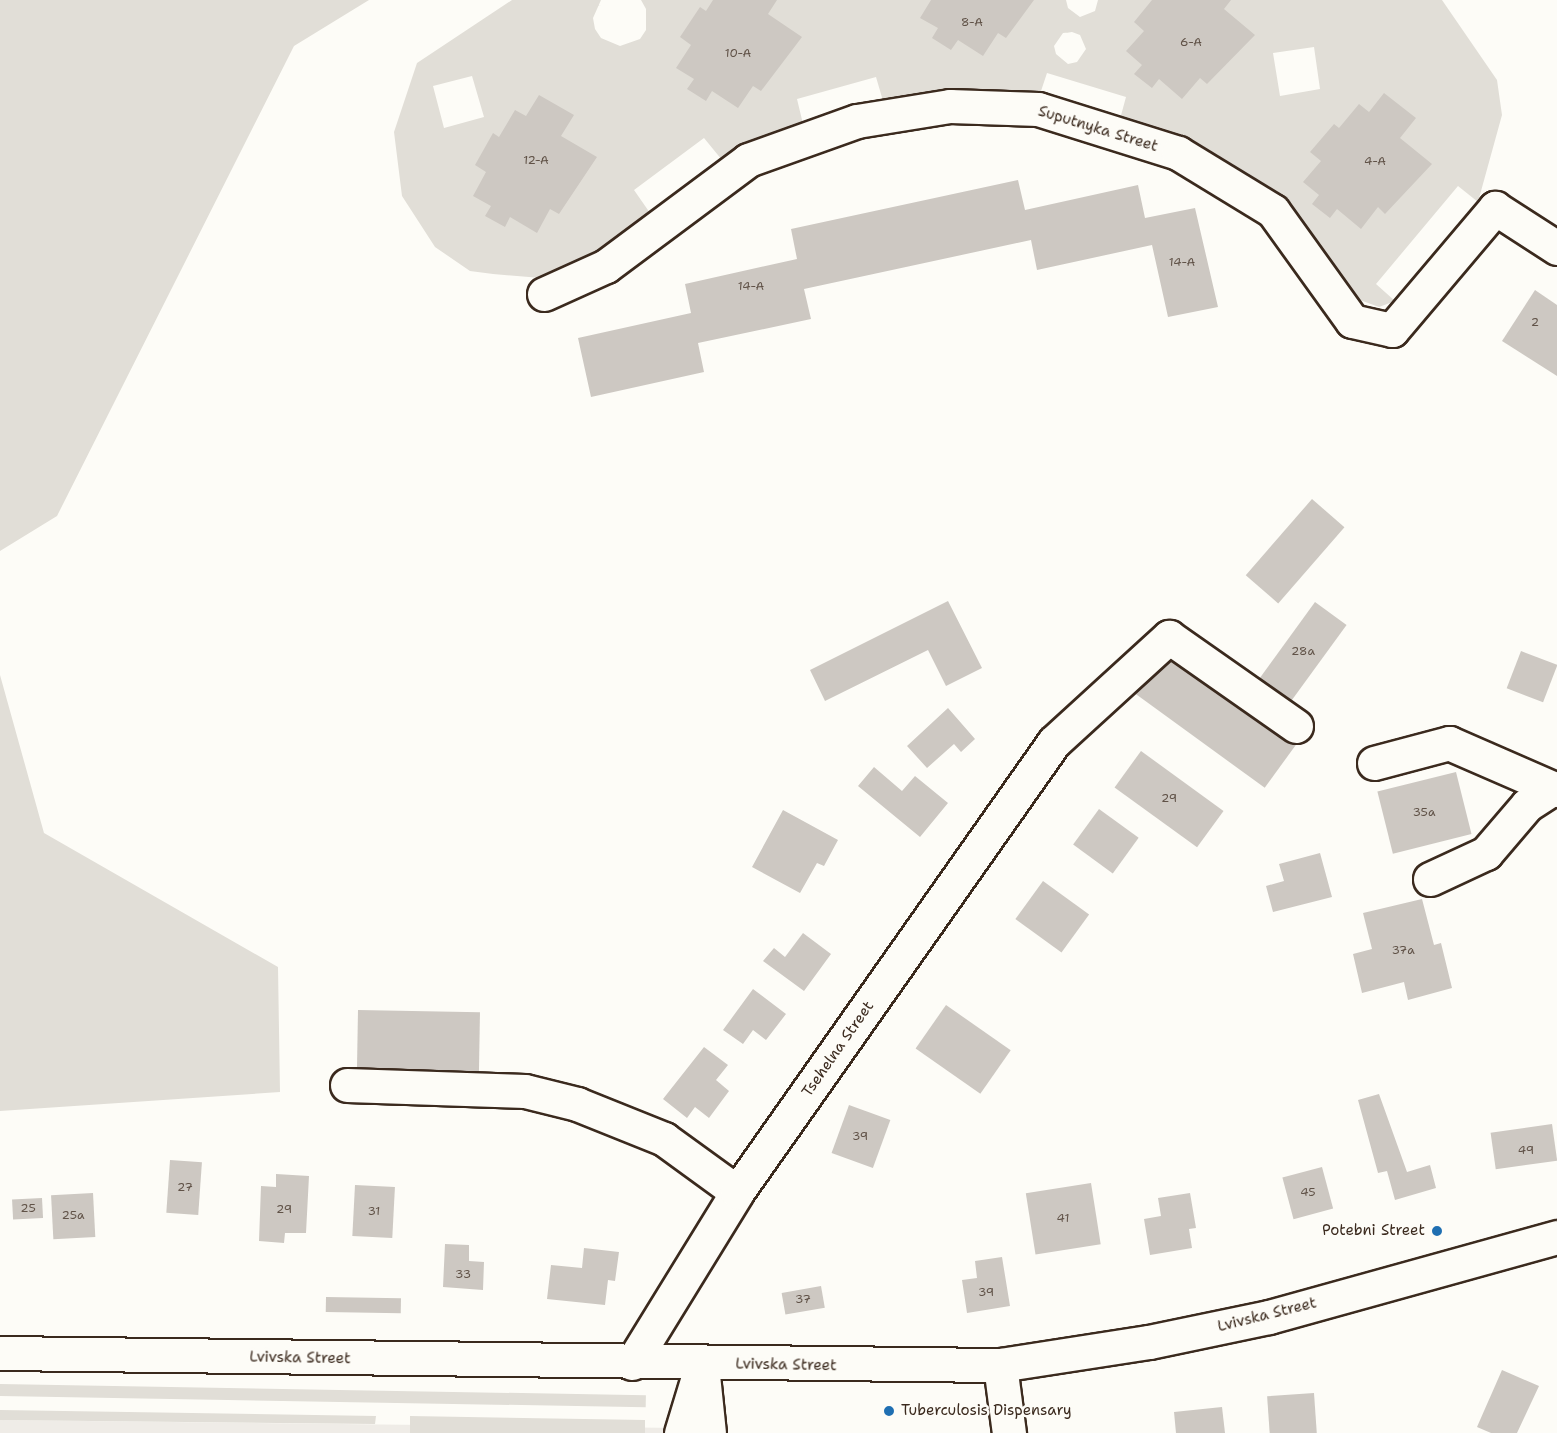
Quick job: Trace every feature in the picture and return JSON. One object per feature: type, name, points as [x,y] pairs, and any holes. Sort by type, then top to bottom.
[{"type":"street","name":"Suputnyka Street","points":[[544,294],[606,266],[748,160],[856,121],[950,106],[1038,110],[1178,153],[1273,211],[1352,321],[1392,330],[1494,207],[1557,248]]},
{"type":"street","name":"Tsehelna Street","points":[[632,1363],[737,1192],[1054,742],[1169,637],[1296,726]]},
{"type":"street","points":[[1374,764],[1449,743],[1555,789]]},
{"type":"street","points":[[1430,879],[1486,854],[1527,805],[1555,789]]},
{"type":"street","points":[[347,1085],[525,1091],[577,1104],[664,1139],[737,1192]]},
{"type":"street","name":"Lvivska Street","points":[[0,1353],[702,1364],[999,1365],[1149,1342],[1269,1317],[1557,1237]]},
{"type":"street","points":[[681,1433],[702,1364]]},
{"type":"street","points":[[702,1364],[709,1433]]},
{"type":"street","points":[[999,1365],[1009,1433]]},
{"type":"shaded area","points":[[0,0],[369,0],[294,46],[57,516],[0,551]]},
{"type":"shaded area","points":[[512,0],[601,0],[593,18],[595,29],[601,38],[620,46],[640,39],[646,30],[646,9],[641,0],[1066,0],[1068,8],[1080,17],[1095,11],[1098,0],[1442,0],[1497,80],[1502,115],[1478,202],[1458,186],[1376,284],[1395,301],[1379,307],[1360,300],[1284,199],[1185,139],[1120,119],[1126,97],[1047,73],[1040,94],[883,101],[876,77],[797,99],[803,124],[722,160],[704,138],[634,190],[650,213],[598,252],[541,278],[470,271],[435,247],[402,196],[394,132],[417,63]],"holes":[[[1072,32],[1080,35],[1086,49],[1077,62],[1068,64],[1056,54],[1054,46],[1063,33]],[[1314,47],[1320,89],[1280,96],[1273,53]],[[472,76],[484,117],[444,128],[433,86]]]},
{"type":"shaded area","points":[[0,675],[44,833],[278,967],[280,1092],[0,1111]]},
{"type":"shaded area","points":[[0,1384],[646,1395],[646,1407],[0,1396]]},
{"type":"shaded area","points":[[0,1410],[376,1416],[375,1424],[0,1420]]},
{"type":"shaded area","points":[[410,1416],[645,1420],[645,1433],[410,1433]]},
{"type":"shaded area","points":[[0,1420],[681,1428],[691,1433],[0,1433]]},
{"type":"building","points":[[713,0],[777,0],[768,14],[802,37],[761,91],[753,86],[738,108],[712,91],[706,101],[687,89],[694,79],[676,68],[691,45],[680,37],[700,7],[706,11]]},
{"type":"building","points":[[931,0],[1034,0],[1006,38],[998,33],[983,56],[958,40],[951,50],[932,38],[938,28],[920,18]]},
{"type":"building","points":[[1152,0],[1231,0],[1224,9],[1255,35],[1207,84],[1200,78],[1182,99],[1159,79],[1152,88],[1134,74],[1142,65],[1126,51],[1144,31],[1134,22]]},
{"type":"building","points":[[1384,93],[1416,118],[1400,138],[1432,164],[1385,214],[1378,207],[1361,229],[1337,209],[1330,218],[1312,204],[1319,195],[1303,182],[1321,161],[1310,152],[1334,124],[1339,128],[1359,104],[1369,112]]},
{"type":"building","points":[[539,95],[574,115],[561,136],[597,157],[559,214],[550,209],[537,233],[510,217],[505,227],[485,216],[491,206],[473,196],[486,172],[475,165],[493,133],[499,137],[515,110],[526,116]]},
{"type":"building","points":[[1018,180],[1025,210],[1138,185],[1145,218],[1195,208],[1218,307],[1168,317],[1152,245],[1037,270],[1031,240],[804,289],[811,319],[698,343],[704,372],[591,397],[578,338],[691,313],[685,284],[797,259],[791,229]]},
{"type":"building","points":[[1535,290],[1557,305],[1557,376],[1502,341]]},
{"type":"building","points":[[1312,499],[1344,527],[1278,603],[1246,575]]},
{"type":"building","points":[[948,601],[982,668],[946,686],[928,650],[825,701],[810,670]]},
{"type":"building","points":[[1315,602],[1347,625],[1290,703],[1259,680]]},
{"type":"building","points":[[1169,649],[1298,742],[1265,788],[1136,694]]},
{"type":"building","points":[[1521,651],[1557,665],[1543,702],[1507,688]]},
{"type":"building","points":[[948,708],[975,739],[961,752],[954,744],[927,768],[907,746]]},
{"type":"building","points":[[1141,751],[1224,811],[1197,847],[1115,787]]},
{"type":"building","points":[[874,767],[902,791],[915,776],[948,803],[920,837],[858,786]]},
{"type":"building","points":[[1456,772],[1471,834],[1393,854],[1377,792]]},
{"type":"building","points":[[1099,809],[1139,838],[1113,873],[1073,845]]},
{"type":"building","points":[[783,810],[838,840],[824,866],[817,863],[800,893],[752,867]]},
{"type":"building","points":[[1320,853],[1332,897],[1273,912],[1266,886],[1284,881],[1279,864]]},
{"type":"building","points":[[1043,881],[1089,915],[1061,953],[1015,919]]},
{"type":"building","points":[[1422,899],[1434,945],[1441,943],[1452,988],[1408,1000],[1404,982],[1362,993],[1353,954],[1372,949],[1363,913]]},
{"type":"building","points":[[803,933],[831,954],[804,991],[763,961],[774,948],[785,957]]},
{"type":"building","points":[[753,989],[786,1014],[766,1040],[753,1030],[743,1044],[723,1030]]},
{"type":"building","points":[[946,1005],[1011,1050],[980,1094],[916,1048]]},
{"type":"building","points":[[358,1010],[480,1012],[479,1073],[357,1071]]},
{"type":"building","points":[[704,1047],[728,1065],[716,1080],[729,1091],[709,1118],[695,1107],[687,1118],[663,1099]]},
{"type":"building","points":[[1379,1094],[1407,1172],[1430,1165],[1436,1188],[1395,1200],[1387,1171],[1378,1173],[1358,1100]]},
{"type":"building","points":[[849,1105],[890,1120],[873,1168],[832,1153]]},
{"type":"building","points":[[1552,1124],[1557,1161],[1496,1169],[1491,1133]]},
{"type":"building","points":[[170,1160],[202,1162],[198,1215],[166,1213]]},
{"type":"building","points":[[1322,1167],[1333,1209],[1294,1219],[1282,1178]]},
{"type":"building","points":[[276,1174],[309,1176],[306,1233],[285,1233],[284,1243],[259,1241],[261,1186],[276,1187]]},
{"type":"building","points":[[1091,1183],[1101,1244],[1036,1255],[1026,1193]]},
{"type":"building","points":[[355,1185],[395,1187],[392,1238],[352,1236]]},
{"type":"building","points":[[93,1193],[95,1237],[53,1239],[51,1195]]},
{"type":"building","points":[[1190,1193],[1196,1228],[1189,1229],[1192,1248],[1150,1255],[1144,1219],[1161,1216],[1158,1198]]},
{"type":"building","points":[[42,1198],[43,1218],[13,1220],[12,1200]]},
{"type":"building","points":[[445,1244],[469,1245],[469,1261],[484,1262],[483,1290],[443,1287]]},
{"type":"building","points":[[584,1248],[619,1252],[615,1281],[608,1280],[605,1305],[547,1299],[551,1265],[582,1268]]},
{"type":"building","points":[[1002,1257],[1010,1306],[967,1313],[962,1280],[977,1278],[975,1261]]},
{"type":"building","points":[[821,1286],[825,1308],[785,1315],[782,1293]]},
{"type":"building","points":[[326,1297],[401,1298],[401,1313],[326,1312]]},
{"type":"building","points":[[1502,1370],[1539,1386],[1517,1433],[1491,1433],[1477,1427]]},
{"type":"building","points":[[1314,1393],[1317,1433],[1270,1433],[1267,1396]]},
{"type":"building","points":[[1222,1407],[1225,1433],[1176,1433],[1174,1412]]},
{"type":"place","name":"Potebni Street","points":[[1437,1231]]},
{"type":"place","name":"Tuberculosis Dispensary","points":[[889,1411]]}]
